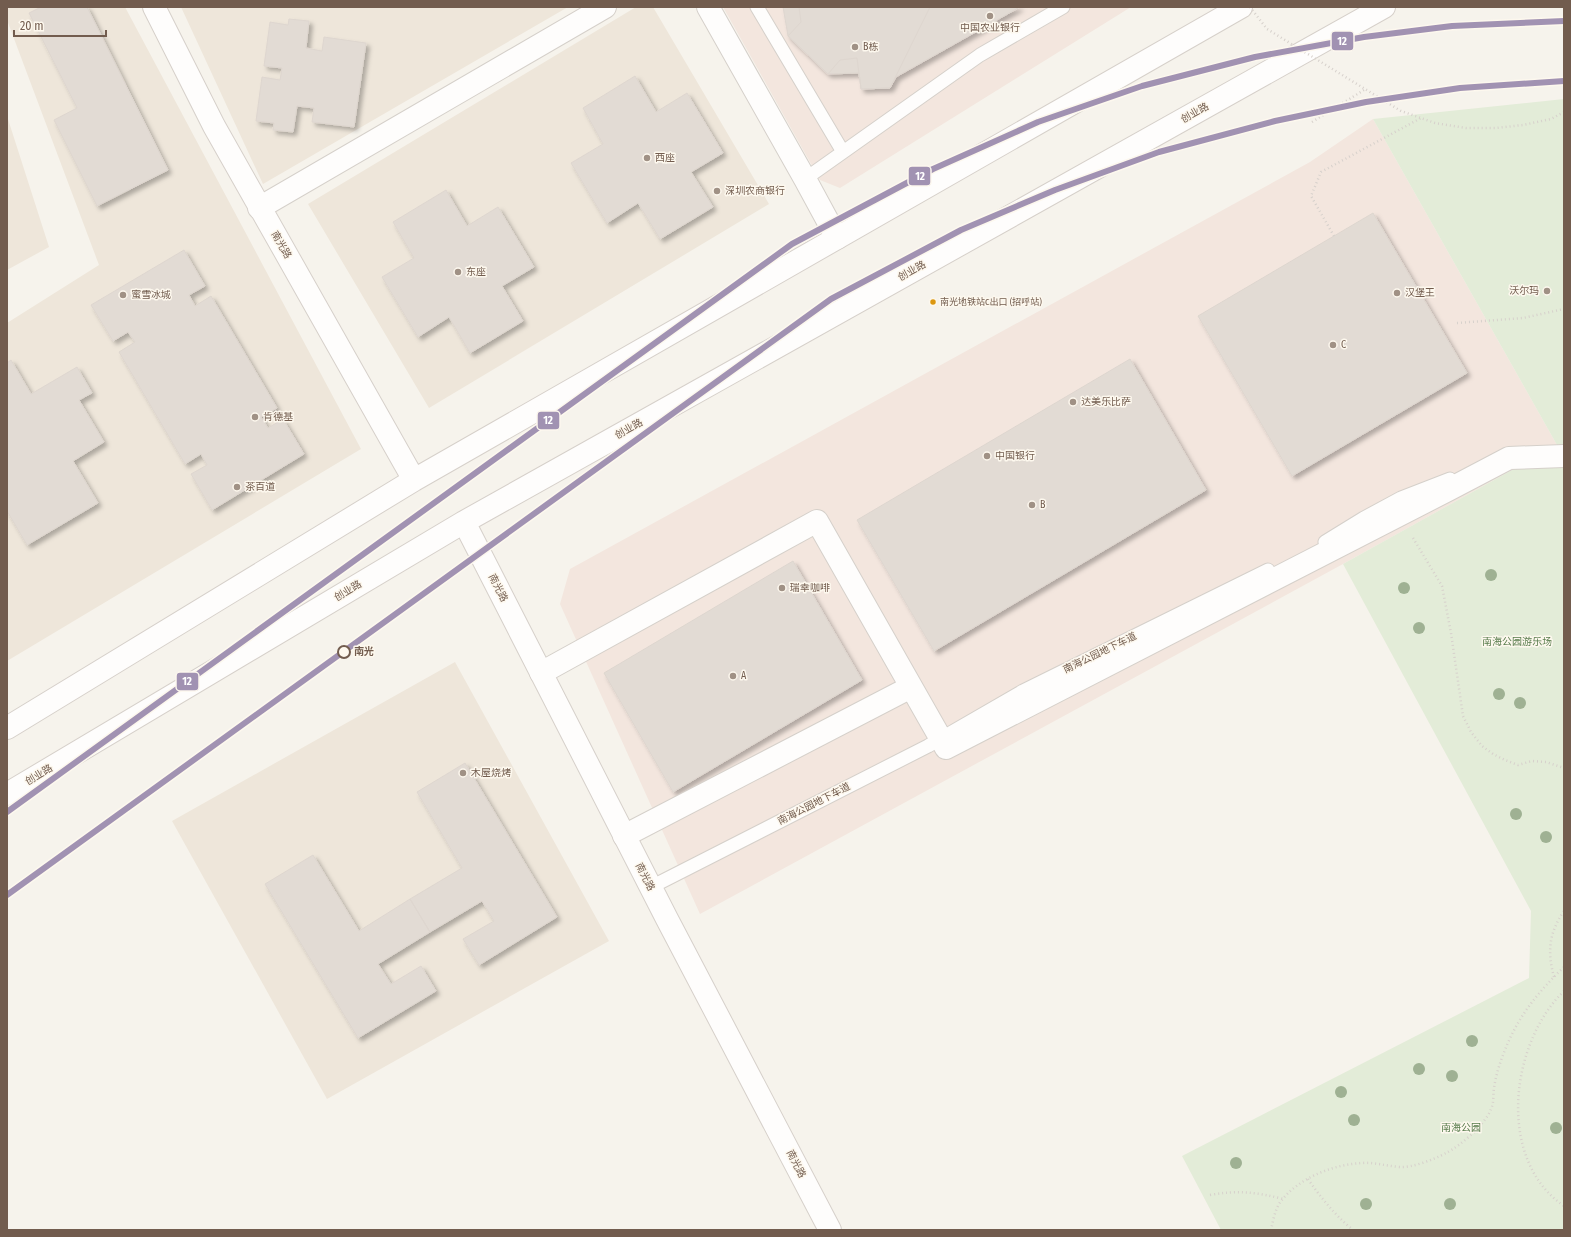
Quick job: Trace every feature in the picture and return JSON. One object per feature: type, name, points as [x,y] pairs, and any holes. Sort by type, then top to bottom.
[{"type":"main road","name":"南光路","points":[[154,7],[214,126],[259,208],[414,480]]},
{"type":"main road","points":[[259,208],[605,7]]},
{"type":"main road","points":[[708,7],[806,179],[837,238]]},
{"type":"main road","points":[[7,728],[414,480],[1241,7]]},
{"type":"main road","name":"创业路","points":[[7,794],[464,522],[1384,7]]},
{"type":"main road","points":[[541,673],[817,521],[946,748],[1509,458],[1564,457]]},
{"type":"main road","name":"南光路","points":[[464,522],[624,836],[830,1230]]},
{"type":"main road","points":[[624,836],[911,687]]},
{"type":"lane","points":[[757,7],[843,152]]},
{"type":"lane","points":[[806,179],[980,55],[1063,7]]},
{"type":"lane","name":"南海公园地下车道","points":[[651,887],[940,739],[1023,691],[1329,540],[1364,518],[1401,498],[1440,483],[1487,469]]},
{"type":"path","points":[[1250,7],[1267,29],[1364,90],[1401,111],[1420,118],[1436,123],[1466,128],[1496,128],[1523,125],[1551,119],[1564,112]]},
{"type":"path","points":[[1312,122],[1364,90]]},
{"type":"path","points":[[1334,236],[1311,196],[1321,172],[1420,118]]},
{"type":"path","points":[[1457,323],[1523,318],[1564,309]]},
{"type":"path","points":[[1400,515],[1442,586],[1452,633],[1462,716],[1471,732],[1482,746],[1505,760],[1518,765],[1532,761],[1546,762],[1564,768]]},
{"type":"path","points":[[1554,977],[1550,962],[1550,947],[1553,932],[1564,911]]},
{"type":"path","points":[[1271,1230],[1280,1202],[1293,1189],[1324,1171],[1341,1165],[1361,1162],[1381,1163],[1401,1167],[1417,1164],[1432,1160],[1447,1153],[1464,1141],[1479,1127],[1491,1109],[1499,1066],[1517,1024],[1530,1004],[1564,967]]},
{"type":"path","points":[[1564,991],[1544,1015],[1532,1037],[1523,1062],[1519,1087],[1518,1115],[1522,1142],[1539,1182],[1550,1195],[1564,1206]]},
{"type":"path","points":[[1308,1179],[1322,1199],[1338,1217],[1353,1230]]},
{"type":"path","points":[[1210,1195],[1230,1191],[1250,1192],[1283,1199]]},
{"type":"shaded area","points":[[7,7],[125,7],[361,449],[7,661],[7,323],[99,265],[7,20]]},
{"type":"shaded area","points":[[181,7],[568,7],[263,184]]},
{"type":"shaded area","points":[[636,7],[653,7],[769,204],[429,408],[308,204]]},
{"type":"shaded area","points":[[723,7],[1131,7],[840,188],[820,180]]},
{"type":"shaded area","points":[[7,116],[49,247],[7,270]]},
{"type":"shaded area","points":[[1373,119],[1557,445],[1343,564],[700,914],[560,604],[570,569],[1310,162]]},
{"type":"shaded area","points":[[455,662],[609,941],[327,1099],[172,821]]},
{"type":"green space","name":"南海公园","points":[[1564,99],[1564,1230],[1221,1230],[1182,1156],[1529,978],[1531,911],[1343,564],[1557,445],[1373,119]]},
{"type":"building","points":[[41,7],[87,7],[168,170],[97,206],[54,120],[77,108],[29,13]]},
{"type":"building","name":"B栋","points":[[783,7],[1020,7],[896,77],[890,88],[861,89],[859,73],[828,74],[788,36]]},
{"type":"building","name":"B栋","points":[[799,7],[930,7],[890,88],[861,89],[857,58],[840,60],[828,74],[788,36],[801,22]]},
{"type":"building","points":[[289,19],[309,21],[306,48],[322,51],[324,37],[366,43],[354,127],[312,122],[314,108],[297,106],[293,132],[273,130],[274,123],[256,121],[262,77],[280,80],[282,68],[264,66],[270,22],[288,25]]},
{"type":"building","name":"西座","points":[[635,76],[656,112],[687,93],[723,153],[691,172],[713,207],[660,239],[638,203],[607,223],[571,163],[603,144],[583,108]]},
{"type":"building","name":"东座","points":[[446,190],[467,226],[498,207],[534,267],[502,286],[523,321],[470,353],[449,317],[418,337],[382,277],[414,258],[393,222]]},
{"type":"building","name":"C","points":[[1373,213],[1467,373],[1292,476],[1198,316]]},
{"type":"building","points":[[184,250],[205,286],[189,295],[195,306],[211,296],[277,408],[261,417],[268,428],[283,419],[304,454],[212,510],[191,474],[207,465],[201,454],[185,464],[119,352],[135,342],[128,332],[113,341],[91,305]]},
{"type":"building","name":"B","points":[[1130,359],[1206,490],[934,651],[857,520]]},
{"type":"building","points":[[11,360],[31,394],[77,367],[92,393],[79,400],[104,442],[73,461],[98,503],[27,545],[7,511],[7,363]]},
{"type":"building","name":"A","points":[[793,561],[862,680],[673,792],[604,673]]},
{"type":"building","points":[[465,763],[557,917],[479,965],[463,939],[494,921],[482,901],[430,932],[410,899],[462,868],[417,792]]},
{"type":"building","points":[[313,855],[359,931],[410,899],[430,932],[378,964],[391,984],[421,966],[436,991],[358,1038],[265,884]]},
{"type":"transit line","name":"12","points":[[7,812],[792,244],[933,169],[1038,122],[1142,86],[1255,57],[1364,37],[1452,26],[1564,21]]},
{"type":"transit line","name":"12","points":[[7,895],[831,299],[961,230],[1055,190],[1159,152],[1275,121],[1366,102],[1460,88],[1564,81]]},
{"type":"place","name":"中国农业银行","points":[[990,16]]},
{"type":"place","name":"B栋","points":[[855,47]]},
{"type":"place","name":"西座","points":[[647,158]]},
{"type":"place","name":"深圳农商银行","points":[[717,191]]},
{"type":"place","name":"东座","points":[[458,272]]},
{"type":"place","name":"沃尔玛","points":[[1547,291]]},
{"type":"place","name":"汉堡王","points":[[1397,293]]},
{"type":"place","name":"蜜雪冰城","points":[[123,295]]},
{"type":"place","name":"南光地铁站C出口 (招呼站)","points":[[933,302]]},
{"type":"place","name":"C","points":[[1333,345]]},
{"type":"place","name":"达美乐比萨","points":[[1073,402]]},
{"type":"place","name":"肯德基","points":[[255,417]]},
{"type":"place","name":"中国银行","points":[[987,456]]},
{"type":"place","name":"茶百道","points":[[237,487]]},
{"type":"place","name":"B","points":[[1032,505]]},
{"type":"place","name":"瑞幸咖啡","points":[[782,588]]},
{"type":"place","name":"南光","points":[[344,652]]},
{"type":"place","name":"A","points":[[733,676]]},
{"type":"place","name":"木屋烧烤","points":[[463,773]]},
{"type":"park label","name":"南海公园游乐场","points":[[1517,642]]}]
